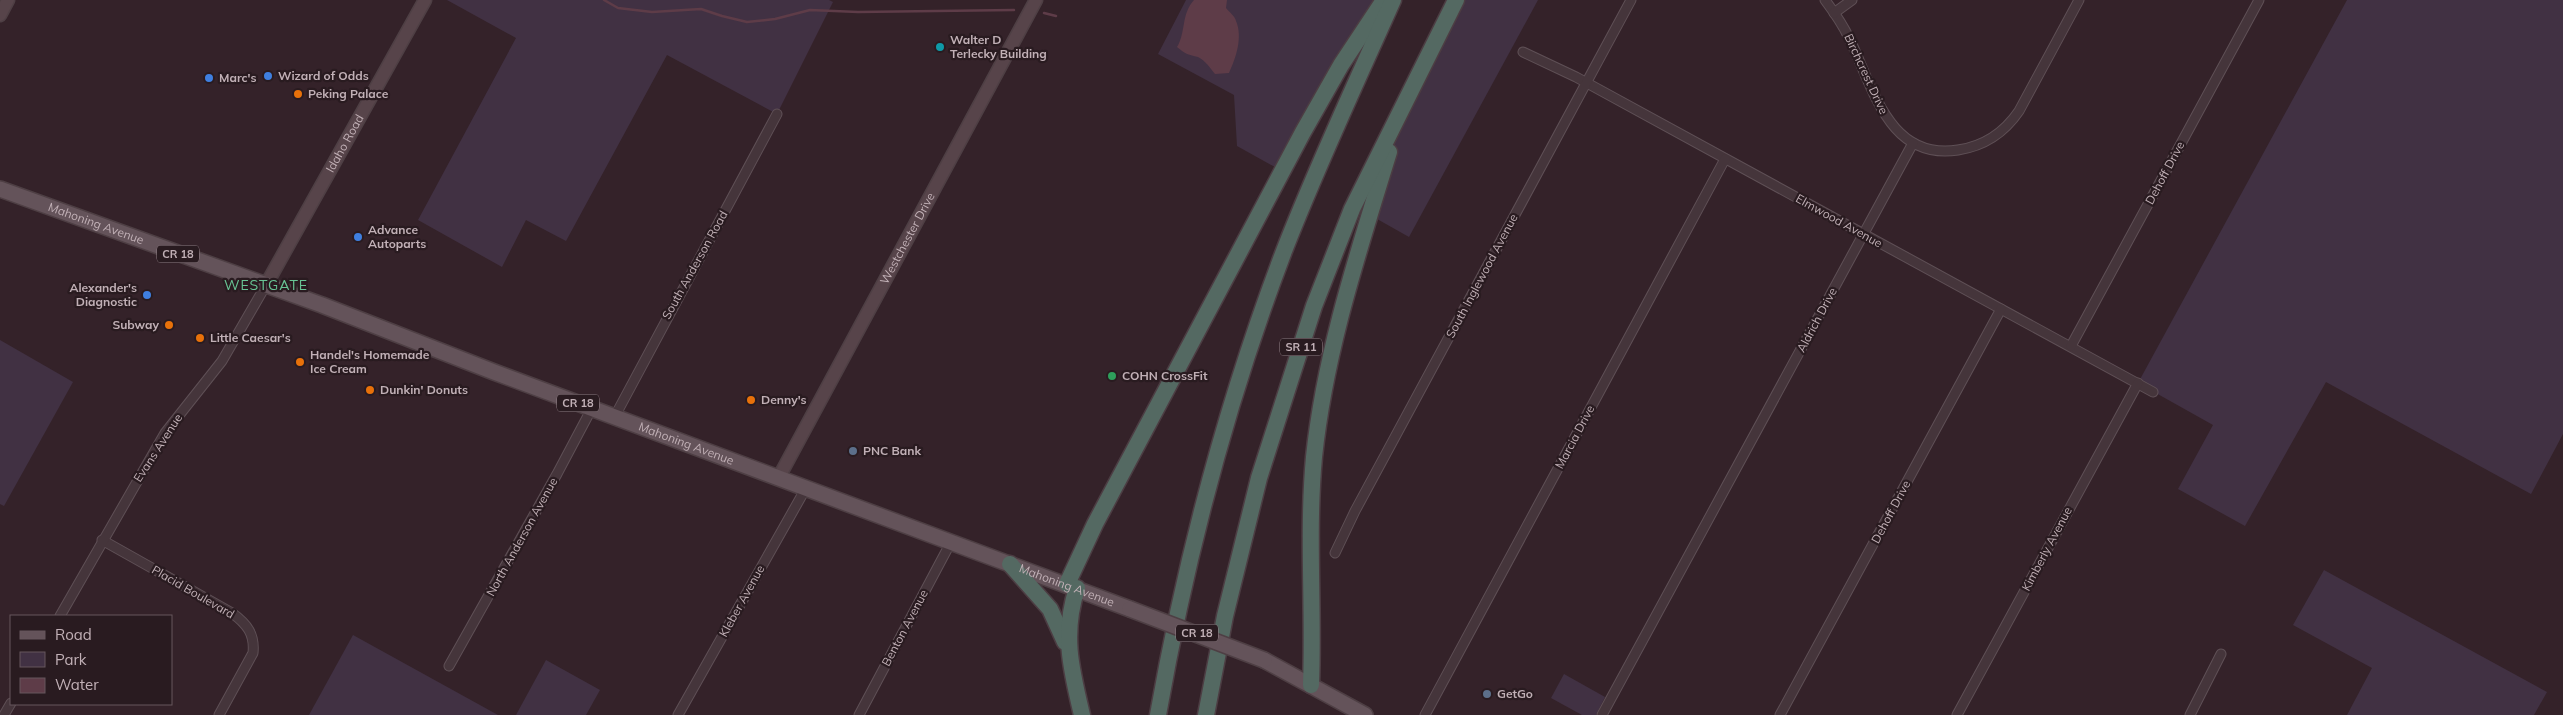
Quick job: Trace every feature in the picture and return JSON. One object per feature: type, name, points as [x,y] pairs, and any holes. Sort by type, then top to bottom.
[{"type":"highway","points":[[1082,715],[1069,651],[1069,618],[1072,586],[1104,507],[1303,132],[1341,66],[1384,0]]},
{"type":"highway","points":[[1158,715],[1171,644],[1194,542],[1225,426],[1253,336],[1284,251],[1320,163],[1393,0]]},
{"type":"highway","name":"SR 11","points":[[1206,715],[1239,557],[1282,400],[1314,306],[1352,208],[1456,0]]},
{"type":"highway","points":[[1311,685],[1313,631],[1312,496],[1319,415],[1345,298],[1402,109]]},
{"type":"highway","points":[[1010,564],[1050,609],[1069,651]]},
{"type":"main road","name":"Mahoning Avenue","points":[[0,189],[266,285],[1072,586],[1264,660],[1365,715]]},
{"type":"street","points":[[0,15],[8,0]]},
{"type":"street","name":"Idaho Road","points":[[266,285],[425,0]]},
{"type":"street","name":"Westchester Drive","points":[[779,477],[1036,0]]},
{"type":"street","name":"South Inglewood Avenue","points":[[1335,554],[1369,486],[1631,0]]},
{"type":"street","name":"Birchcrest Drive","points":[[1825,0],[1849,38],[1883,113],[1898,133],[1913,143]]},
{"type":"street","points":[[1834,13],[1852,0]]},
{"type":"street","points":[[1913,143],[1938,150],[1952,151],[1978,146],[1999,135],[2020,110],[2079,0]]},
{"type":"street","name":"Dehoff Drive","points":[[2071,346],[2258,0]]},
{"type":"street","name":"Elmwood Avenue","points":[[1523,52],[1586,84],[2154,392]]},
{"type":"street","name":"South Anderson Road","points":[[615,416],[776,114]]},
{"type":"street","name":"Aldrich Drive","points":[[1602,715],[1913,143]]},
{"type":"street","name":"Marcia Drive","points":[[1425,715],[1725,159]]},
{"type":"street","name":"Evans Avenue","points":[[61,615],[165,433],[222,361],[266,285]]},
{"type":"street","name":"Dehoff Drive","points":[[1780,715],[2001,308]]},
{"type":"street","name":"Kimberly Avenue","points":[[1957,715],[2138,383]]},
{"type":"street","name":"North Anderson Avenue","points":[[450,666],[592,408]]},
{"type":"street","name":"Kleber Avenue","points":[[678,715],[806,488]]},
{"type":"street","name":"Placid Boulevard","points":[[102,540],[232,613],[249,628],[254,644],[253,653],[219,715]]},
{"type":"street","name":"Benton Avenue","points":[[860,715],[951,542]]},
{"type":"street","points":[[2190,715],[2221,654]]},
{"type":"green space","points":[[447,0],[829,0],[833,2],[777,114],[667,55],[566,241],[526,220],[502,267],[418,220],[516,38]]},
{"type":"green space","points":[[1186,0],[1384,0],[1282,171],[1237,146],[1234,95],[1158,54]]},
{"type":"green space","points":[[1456,0],[1538,0],[1409,237],[1370,215],[1402,109]]},
{"type":"green space","points":[[2347,0],[2563,0],[2563,434],[2531,494],[2326,382],[2245,526],[2178,489],[2213,425],[2138,383]]},
{"type":"green space","points":[[0,340],[73,382],[4,506],[0,504]]},
{"type":"green space","points":[[2324,570],[2547,692],[2534,715],[2347,715],[2372,668],[2293,625]]},
{"type":"green space","points":[[353,635],[498,715],[309,715]]},
{"type":"green space","points":[[546,660],[600,690],[586,715],[516,715]]},
{"type":"green space","points":[[1564,674],[1605,697],[1596,715],[1582,715],[1551,698]]},
{"type":"water","points":[[1194,0],[1227,0],[1226,8],[1235,19],[1239,34],[1236,54],[1229,73],[1215,74],[1201,58],[1187,54],[1177,47],[1182,35],[1187,11]]},
{"type":"waterway","points":[[604,0],[618,8],[652,12],[701,9],[747,22],[775,19],[810,10],[858,12],[1014,10]]},
{"type":"waterway","points":[[1044,13],[1056,16]]},
{"type":"place","name":"Walter D Terlecky Building","points":[[940,47]]},
{"type":"place","name":"Wizard of Odds","points":[[268,76]]},
{"type":"place","name":"Marc's","points":[[209,78]]},
{"type":"place","name":"Peking Palace","points":[[298,94]]},
{"type":"place","name":"Advance Autoparts","points":[[358,237]]},
{"type":"place","name":"Alexander's Diagnostic","points":[[147,295]]},
{"type":"place","name":"Subway","points":[[169,325]]},
{"type":"place","name":"Little Caesar's","points":[[200,338]]},
{"type":"place","name":"Handel's Homemade Ice Cream","points":[[300,362]]},
{"type":"place","name":"COHN CrossFit","points":[[1112,376]]},
{"type":"place","name":"Dunkin' Donuts","points":[[370,390]]},
{"type":"place","name":"Denny's","points":[[751,400]]},
{"type":"place","name":"PNC Bank","points":[[853,451]]},
{"type":"place","name":"GetGo","points":[[1487,694]]},
{"type":"district","name":"WESTGATE","points":[[266,285]]}]
